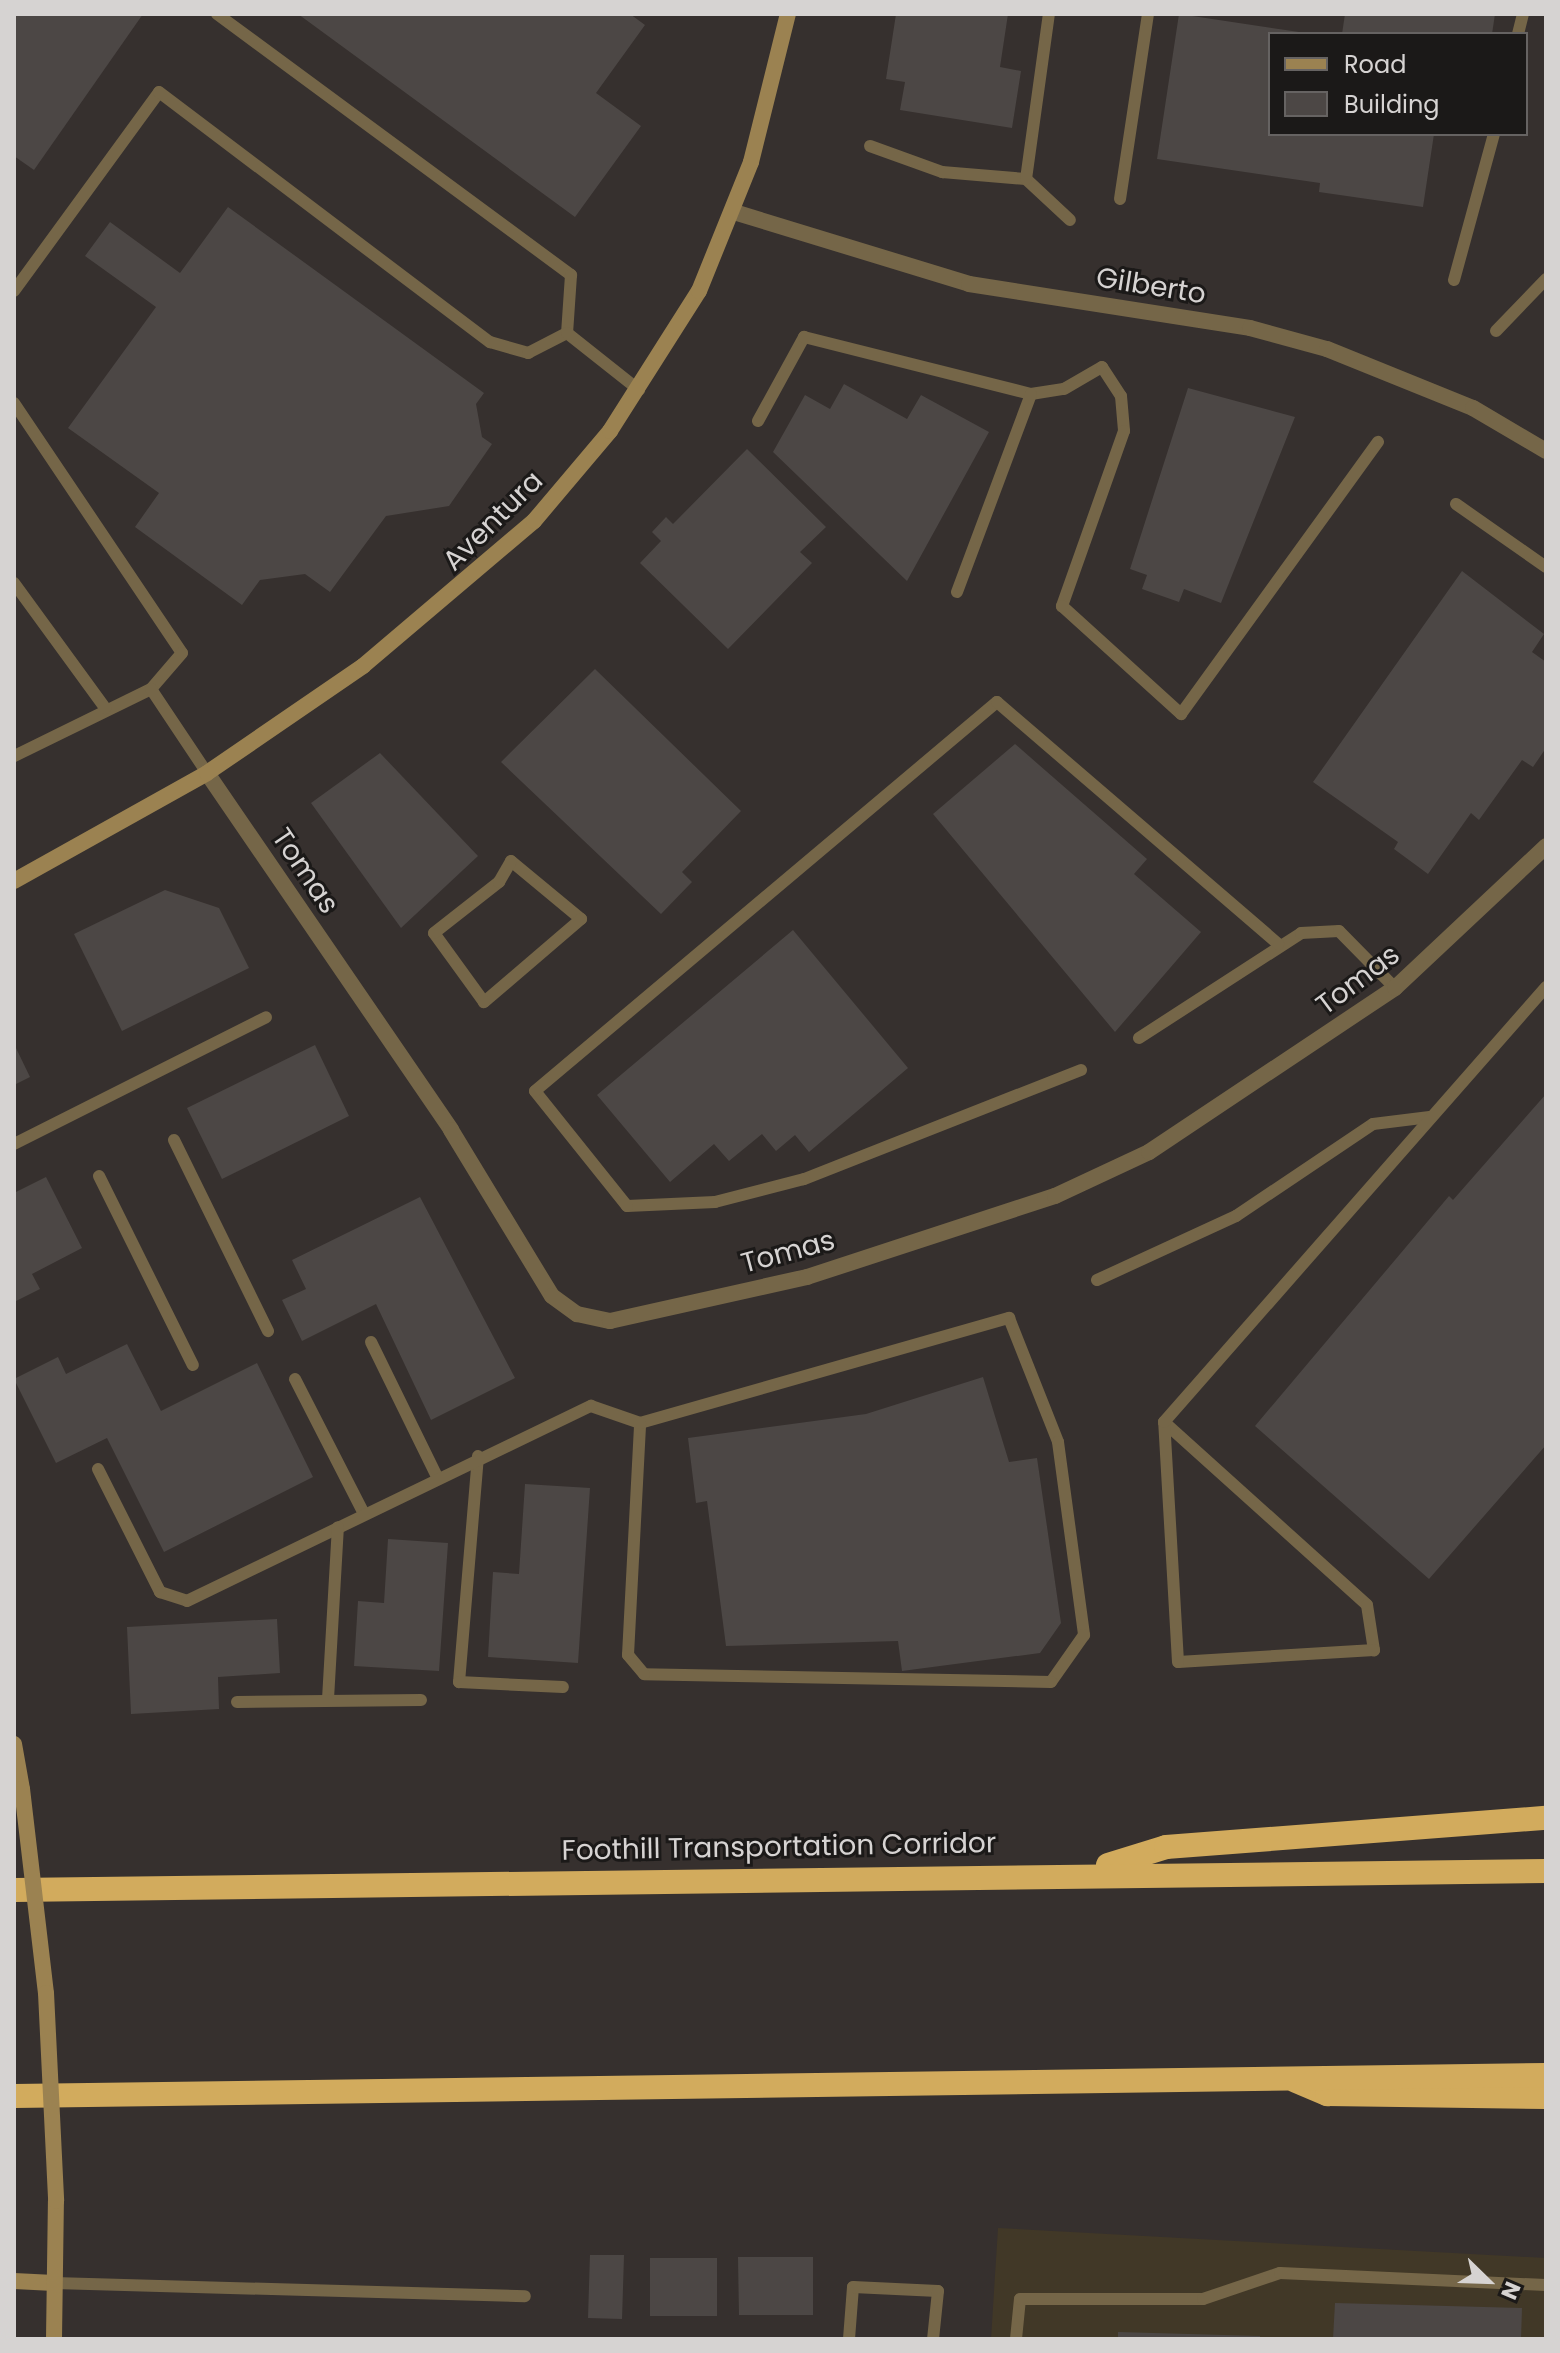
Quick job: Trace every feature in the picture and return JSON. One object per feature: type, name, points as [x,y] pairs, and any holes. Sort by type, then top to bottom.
[{"type":"highway","points":[[1086,1872],[1166,1847],[1546,1818]]},
{"type":"highway","name":"Foothill Transportation Corridor","points":[[14,1890],[1086,1872],[1546,1871]]},
{"type":"highway","points":[[14,2096],[1283,2076],[1546,2075]]},
{"type":"highway","points":[[1283,2076],[1327,2094],[1546,2097]]},
{"type":"street","name":"Aventura","points":[[14,881],[207,773],[363,666],[487,568],[578,472],[639,390],[699,291],[734,212],[788,14]]},
{"type":"street","name":"Gilberto","points":[[734,212],[969,284],[1250,328],[1327,349],[1473,408],[1546,451]]},
{"type":"street","name":"Tomas","points":[[207,773],[451,1130],[552,1296],[577,1314],[610,1321],[807,1277],[1055,1196],[1183,1132],[1395,988],[1546,846]]},
{"type":"street","points":[[14,1744],[46,1993],[56,2201],[54,2339]]},
{"type":"street","points":[[14,2281],[54,2283]]},
{"type":"lane","points":[[217,14],[571,275],[567,333]]},
{"type":"lane","points":[[1026,179],[1049,14]]},
{"type":"lane","points":[[1120,199],[1148,14]]},
{"type":"lane","points":[[14,291],[159,92],[490,342],[528,353],[567,333]]},
{"type":"lane","points":[[1454,280],[1493,136]]},
{"type":"lane","points":[[870,146],[942,172],[1026,179],[1070,220]]},
{"type":"lane","points":[[1496,331],[1546,279]]},
{"type":"lane","points":[[567,333],[639,390]]},
{"type":"lane","points":[[758,421],[804,337],[1031,394],[1064,389],[1102,367],[1121,396],[1124,431],[1062,606],[1181,714],[1378,442]]},
{"type":"lane","points":[[957,592],[1031,394]]},
{"type":"lane","points":[[14,403],[182,653],[151,689],[105,708],[14,756]]},
{"type":"lane","points":[[1456,504],[1546,567]]},
{"type":"lane","points":[[14,583],[105,708]]},
{"type":"lane","points":[[151,689],[207,773]]},
{"type":"lane","points":[[1081,1070],[804,1179],[686,1204],[627,1206],[535,1091],[997,702],[1278,944]]},
{"type":"lane","points":[[511,861],[581,919],[484,1002],[434,933],[499,882],[511,861]]},
{"type":"lane","points":[[1139,1038],[1278,944],[1301,933],[1339,931],[1395,988]]},
{"type":"lane","points":[[1164,1422],[1367,1605],[1374,1650],[1178,1662],[1164,1422],[1546,987]]},
{"type":"lane","points":[[14,1144],[266,1017]]},
{"type":"lane","points":[[1097,1280],[1236,1216],[1373,1124],[1430,1117]]},
{"type":"lane","points":[[174,1140],[268,1331]]},
{"type":"lane","points":[[99,1176],[193,1365]]},
{"type":"lane","points":[[98,1469],[170,1601],[187,1601],[478,1456],[591,1406],[640,1423],[1009,1318],[1058,1442],[1084,1635],[1051,1682],[644,1674],[628,1655],[640,1423]]},
{"type":"lane","points":[[371,1342],[437,1477]]},
{"type":"lane","points":[[295,1379],[364,1514]]},
{"type":"lane","points":[[478,1456],[459,1682],[563,1687]]},
{"type":"lane","points":[[328,1699],[338,1527]]},
{"type":"lane","points":[[237,1702],[421,1700]]},
{"type":"lane","points":[[1016,2339],[1020,2299],[1203,2299],[1280,2273],[1546,2285]]},
{"type":"lane","points":[[54,2283],[525,2296]]},
{"type":"lane","points":[[849,2339],[853,2287],[938,2291],[933,2339]]},
{"type":"shaded area","points":[[998,2228],[1546,2258],[1546,2339],[991,2339]]},
{"type":"building","points":[[14,14],[143,14],[34,170],[14,156]]},
{"type":"building","points":[[298,14],[630,14],[645,25],[596,93],[641,126],[575,217]]},
{"type":"building","points":[[896,14],[1008,14],[1000,67],[1021,71],[1012,128],[900,110],[905,82],[886,79]]},
{"type":"building","points":[[1179,14],[1299,32],[1268,32],[1268,136],[1434,136],[1423,207],[1319,192],[1320,183],[1157,159]]},
{"type":"building","points":[[1345,14],[1495,14],[1492,32],[1342,32]]},
{"type":"building","points":[[228,207],[484,393],[476,404],[482,437],[492,444],[449,506],[386,516],[330,592],[305,574],[260,580],[242,605],[135,527],[159,493],[68,428],[156,307],[85,256],[110,222],[180,273]]},
{"type":"building","points":[[844,384],[907,419],[921,395],[989,432],[907,581],[773,452],[805,395],[830,409]]},
{"type":"building","points":[[1188,388],[1295,417],[1221,603],[1184,589],[1179,602],[1142,589],[1147,575],[1130,569]]},
{"type":"building","points":[[747,449],[826,527],[800,552],[812,563],[728,649],[640,563],[661,541],[652,532],[666,517],[673,524]]},
{"type":"building","points":[[1462,571],[1544,634],[1532,652],[1546,662],[1546,748],[1533,767],[1522,760],[1479,820],[1471,813],[1428,874],[1394,849],[1398,842],[1313,782]]},
{"type":"building","points":[[595,669],[741,811],[682,872],[692,882],[661,914],[501,762]]},
{"type":"building","points":[[1015,744],[1147,859],[1134,874],[1201,932],[1115,1032],[933,814]]},
{"type":"building","points":[[380,753],[478,856],[401,928],[311,803]]},
{"type":"building","points":[[165,890],[219,908],[249,968],[122,1031],[74,934]]},
{"type":"building","points":[[793,930],[908,1068],[809,1152],[795,1135],[776,1151],[762,1134],[729,1161],[714,1144],[670,1182],[597,1095]]},
{"type":"building","points":[[14,1044],[30,1077],[14,1085]]},
{"type":"building","points":[[315,1045],[349,1116],[222,1179],[187,1108]]},
{"type":"building","points":[[1546,1094],[1546,1445],[1429,1579],[1255,1426],[1449,1196],[1453,1200]]},
{"type":"building","points":[[46,1177],[82,1248],[32,1274],[40,1289],[14,1302],[14,1193]]},
{"type":"building","points":[[420,1197],[515,1378],[431,1420],[376,1304],[302,1341],[282,1300],[306,1289],[292,1260]]},
{"type":"building","points":[[127,1344],[161,1411],[257,1363],[313,1477],[164,1552],[107,1438],[56,1463],[14,1379],[58,1357],[66,1374]]},
{"type":"building","points":[[983,1377],[1009,1462],[1037,1458],[1061,1623],[1040,1653],[902,1671],[898,1641],[726,1646],[707,1501],[696,1503],[688,1438],[866,1414]]},
{"type":"building","points":[[525,1484],[590,1488],[578,1663],[488,1657],[493,1572],[519,1574]]},
{"type":"building","points":[[388,1539],[448,1543],[439,1671],[354,1666],[358,1601],[384,1603]]},
{"type":"building","points":[[277,1619],[280,1673],[218,1677],[219,1709],[131,1714],[127,1627]]},
{"type":"building","points":[[590,2255],[624,2255],[622,2319],[588,2318]]},
{"type":"building","points":[[738,2257],[813,2257],[813,2315],[739,2315]]},
{"type":"building","points":[[650,2258],[717,2258],[717,2316],[650,2316]]},
{"type":"building","points":[[1335,2303],[1522,2308],[1521,2339],[1333,2339]]},
{"type":"building","points":[[1118,2332],[1260,2336],[1260,2339],[1118,2339]]}]
